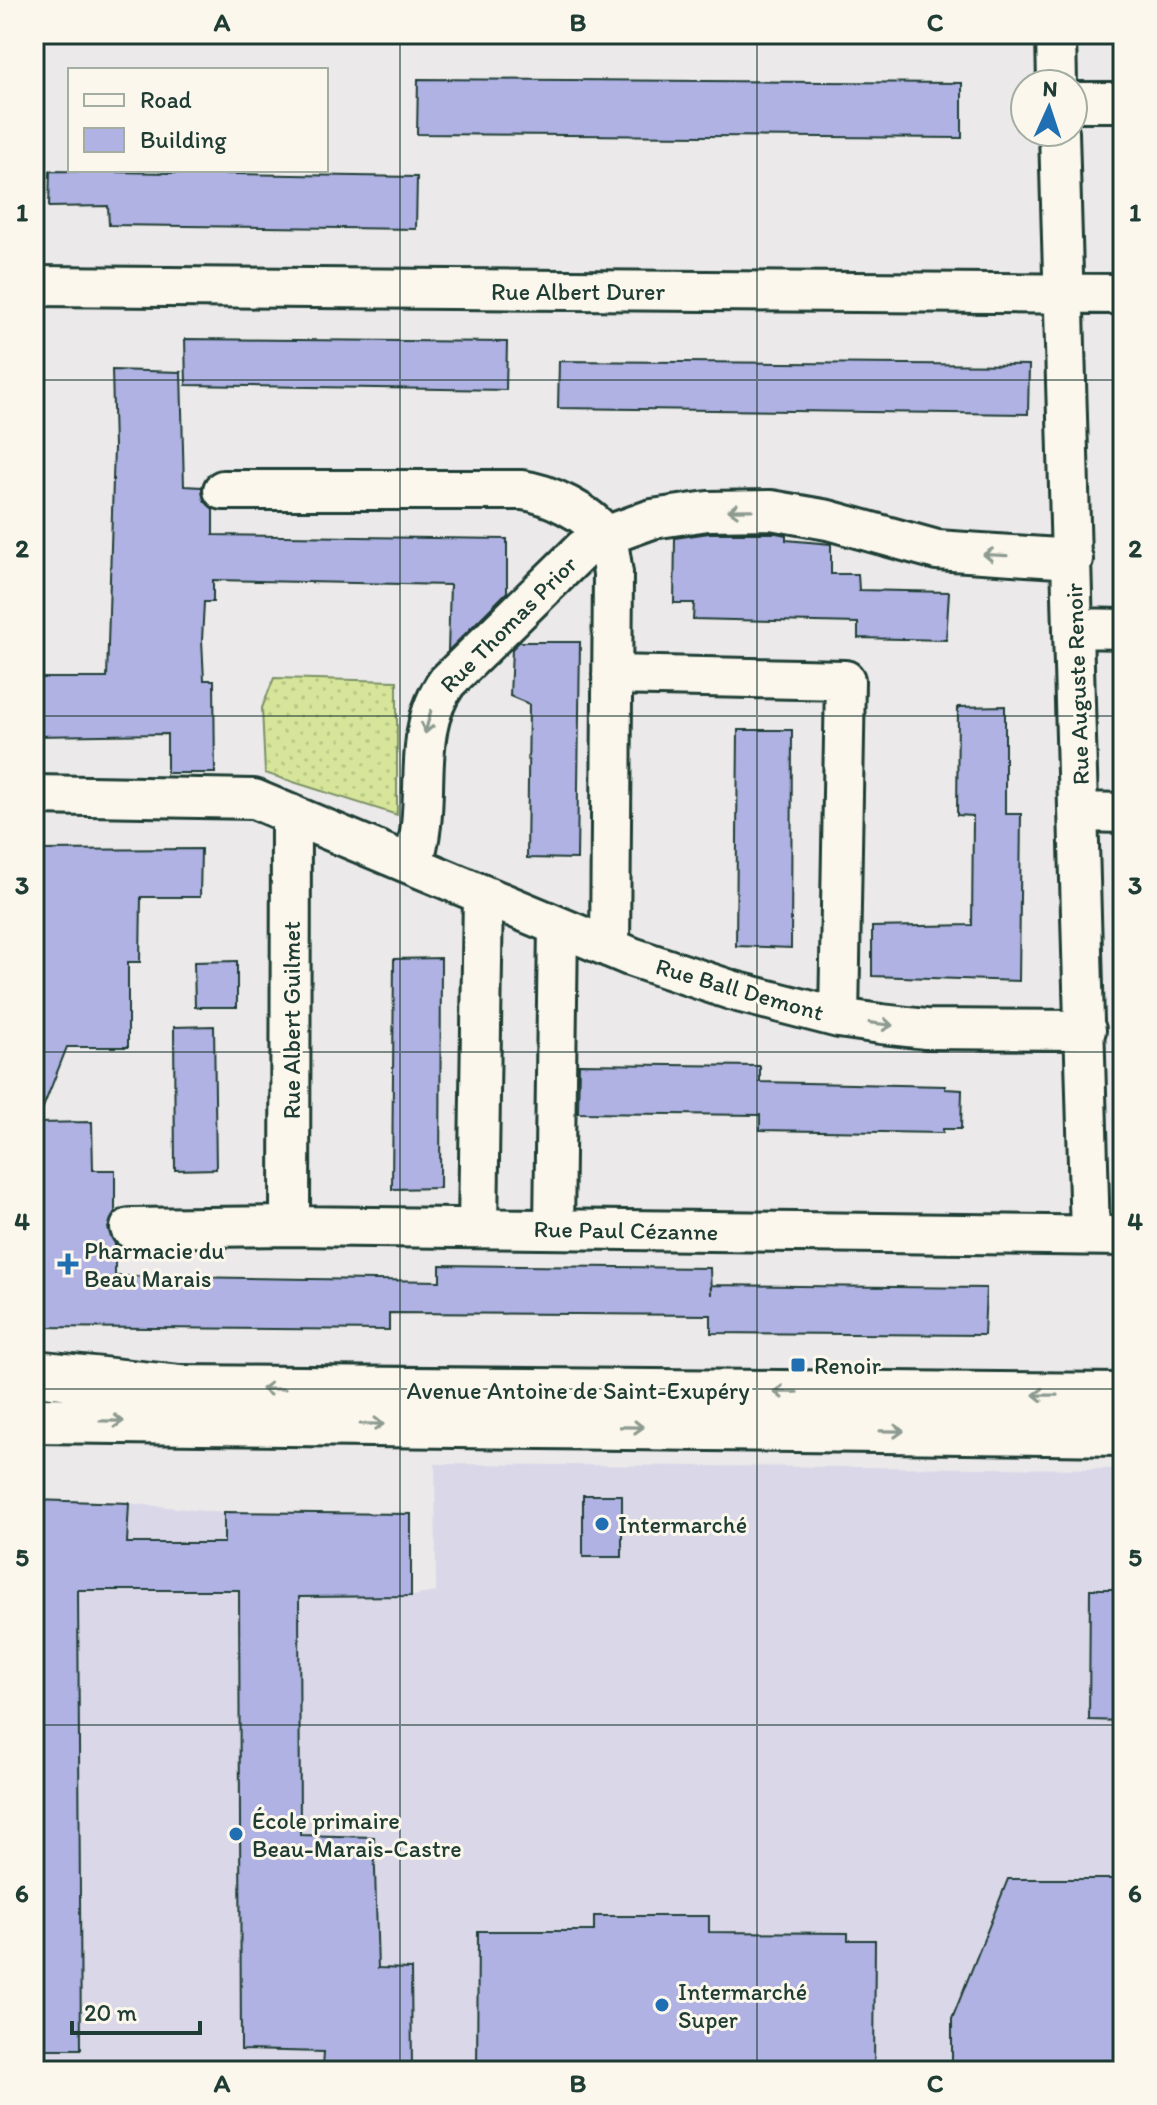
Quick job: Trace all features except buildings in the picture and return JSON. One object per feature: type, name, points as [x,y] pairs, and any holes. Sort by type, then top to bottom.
[{"type":"main road","name":"Avenue Antoine de Saint-Exupéry","points":[[34,1373],[90,1376],[167,1388],[1123,1396]]},
{"type":"main road","name":"Avenue Antoine de Saint-Exupéry","points":[[34,1420],[1123,1433]]},
{"type":"street","points":[[1056,34],[1057,68]]},
{"type":"street","points":[[1089,102],[1123,102]]},
{"type":"street","name":"Rue Auguste Renoir","points":[[1060,148],[1086,1030],[1107,1236]]},
{"type":"street","name":"Rue Albert Durer","points":[[34,286],[1123,294]]},
{"type":"street","points":[[223,490],[522,490],[541,493],[560,501],[605,536],[613,573],[610,948]]},
{"type":"street","name":"Rue Thomas Prior","points":[[412,864],[423,824],[425,733],[435,698],[447,682],[563,565],[605,536],[678,514],[771,510],[828,520],[937,550],[1073,559]]},
{"type":"street","points":[[1076,628],[1123,629]]},
{"type":"street","points":[[612,675],[845,680],[839,1018]]},
{"type":"street","name":"Rue Ball Demont","points":[[34,795],[254,799],[610,948],[691,978],[839,1018],[926,1029],[1086,1030]]},
{"type":"street","points":[[1081,812],[1123,813]]},
{"type":"street","name":"Rue Albert Guilmet","points":[[290,1226],[291,814]]},
{"type":"street","points":[[478,1228],[483,895]]},
{"type":"street","points":[[554,1229],[558,926]]},
{"type":"street","name":"Rue Paul Cézanne","points":[[130,1228],[290,1226],[1107,1236]]},
{"type":"shaded area","points":[[435,1464],[1123,1469],[1123,2071],[34,2071],[34,1500],[129,1503],[224,1513],[298,1514],[315,1568],[315,1597],[411,1596],[436,1592]]},
{"type":"green space","points":[[274,678],[397,681],[397,815],[265,773],[262,708]]},
{"type":"place","name":"Pharmacie du Beau Marais","points":[[68,1264]]},
{"type":"place","name":"Renoir","points":[[798,1365]]},
{"type":"place","name":"Intermarché","points":[[602,1524]]},
{"type":"place","name":"École primaire Beau-Marais-Castre","points":[[236,1834]]},
{"type":"place","name":"Intermarché Super","points":[[662,2005]]}]
